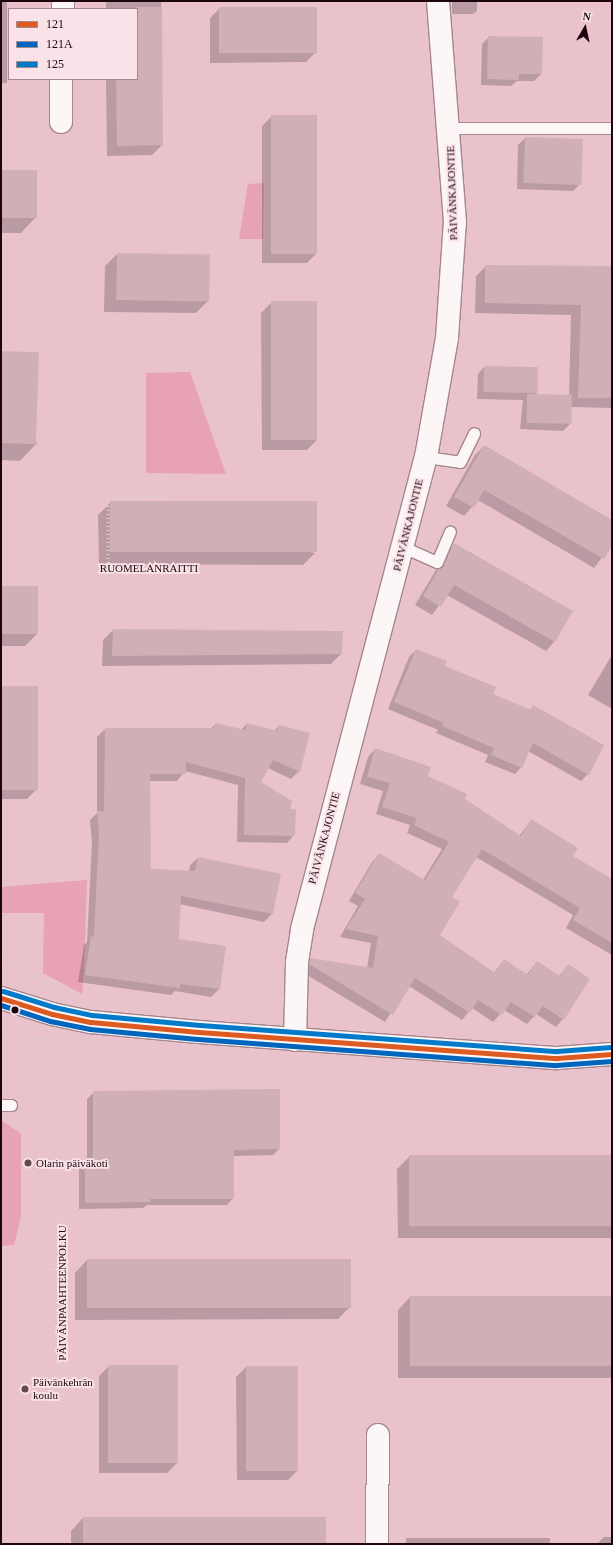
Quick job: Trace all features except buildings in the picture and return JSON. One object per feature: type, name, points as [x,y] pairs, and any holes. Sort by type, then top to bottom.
[{"type":"street","name":"PÄIVÄNKAJONTIE","points":[[295,1040],[297,962],[302,929],[426,457],[447,338],[455,222],[449,128],[438,1]]},
{"type":"street","points":[[61,80],[61,122]]},
{"type":"street","points":[[1,998],[52,1014],[91,1022],[295,1040],[557,1058],[612,1054]]},
{"type":"street","points":[[377,1544],[378,1434]]},
{"type":"lane","points":[[449,128],[612,128]]},
{"type":"lane","points":[[426,457],[460,462],[474,432]]},
{"type":"lane","points":[[403,546],[437,562],[450,532]]},
{"type":"path","points":[[1,123],[61,122],[68,159],[68,212],[71,267],[70,467],[1,470]]},
{"type":"path","points":[[1,160],[68,159]]},
{"type":"path","points":[[24,269],[68,212]]},
{"type":"path","points":[[474,432],[609,510]]},
{"type":"path","name":"RUOMELANRAITTI","points":[[70,467],[71,568],[397,570]]},
{"type":"path","points":[[108,568],[108,498],[168,496]]},
{"type":"path","points":[[450,532],[558,592]]},
{"type":"path","points":[[1,958],[58,990]]},
{"type":"path","points":[[1,1032],[62,1042],[49,1064],[1,1062]]},
{"type":"path","name":"PÄIVÄNPAAHTEENPOLKU","points":[[62,1042],[63,1544]]},
{"type":"path","points":[[113,1222],[313,1222],[326,1208],[338,1188],[343,1066]]},
{"type":"path","points":[[378,1434],[387,1425],[394,1139],[405,1130],[612,1136]]},
{"type":"path","points":[[1,1269],[62,1269]]},
{"type":"shaded area","points":[[264,183],[263,239],[239,239],[248,184]]},
{"type":"shaded area","points":[[190,372],[226,474],[146,473],[146,373]]},
{"type":"shaded area","points":[[87,880],[82,994],[43,973],[44,913],[1,913],[1,887]]},
{"type":"shaded area","points":[[1,1120],[21,1134],[21,1216],[14,1245],[1,1246]]},
{"type":"transit line","name":"125","points":[[3,991],[54,1007],[92,1015],[200,1025],[557,1051],[611,1047]]},
{"type":"transit line","name":"121","points":[[1,998],[52,1014],[91,1022],[199,1032],[557,1058],[612,1054]]},
{"type":"transit line","name":"121A","points":[[1,1005],[50,1021],[90,1029],[198,1039],[556,1065],[612,1061]]},
{"type":"place","name":"Olarin päiväkoti","points":[[28,1163]]},
{"type":"place","name":"Päivänkehrän koulu","points":[[25,1389]]}]
